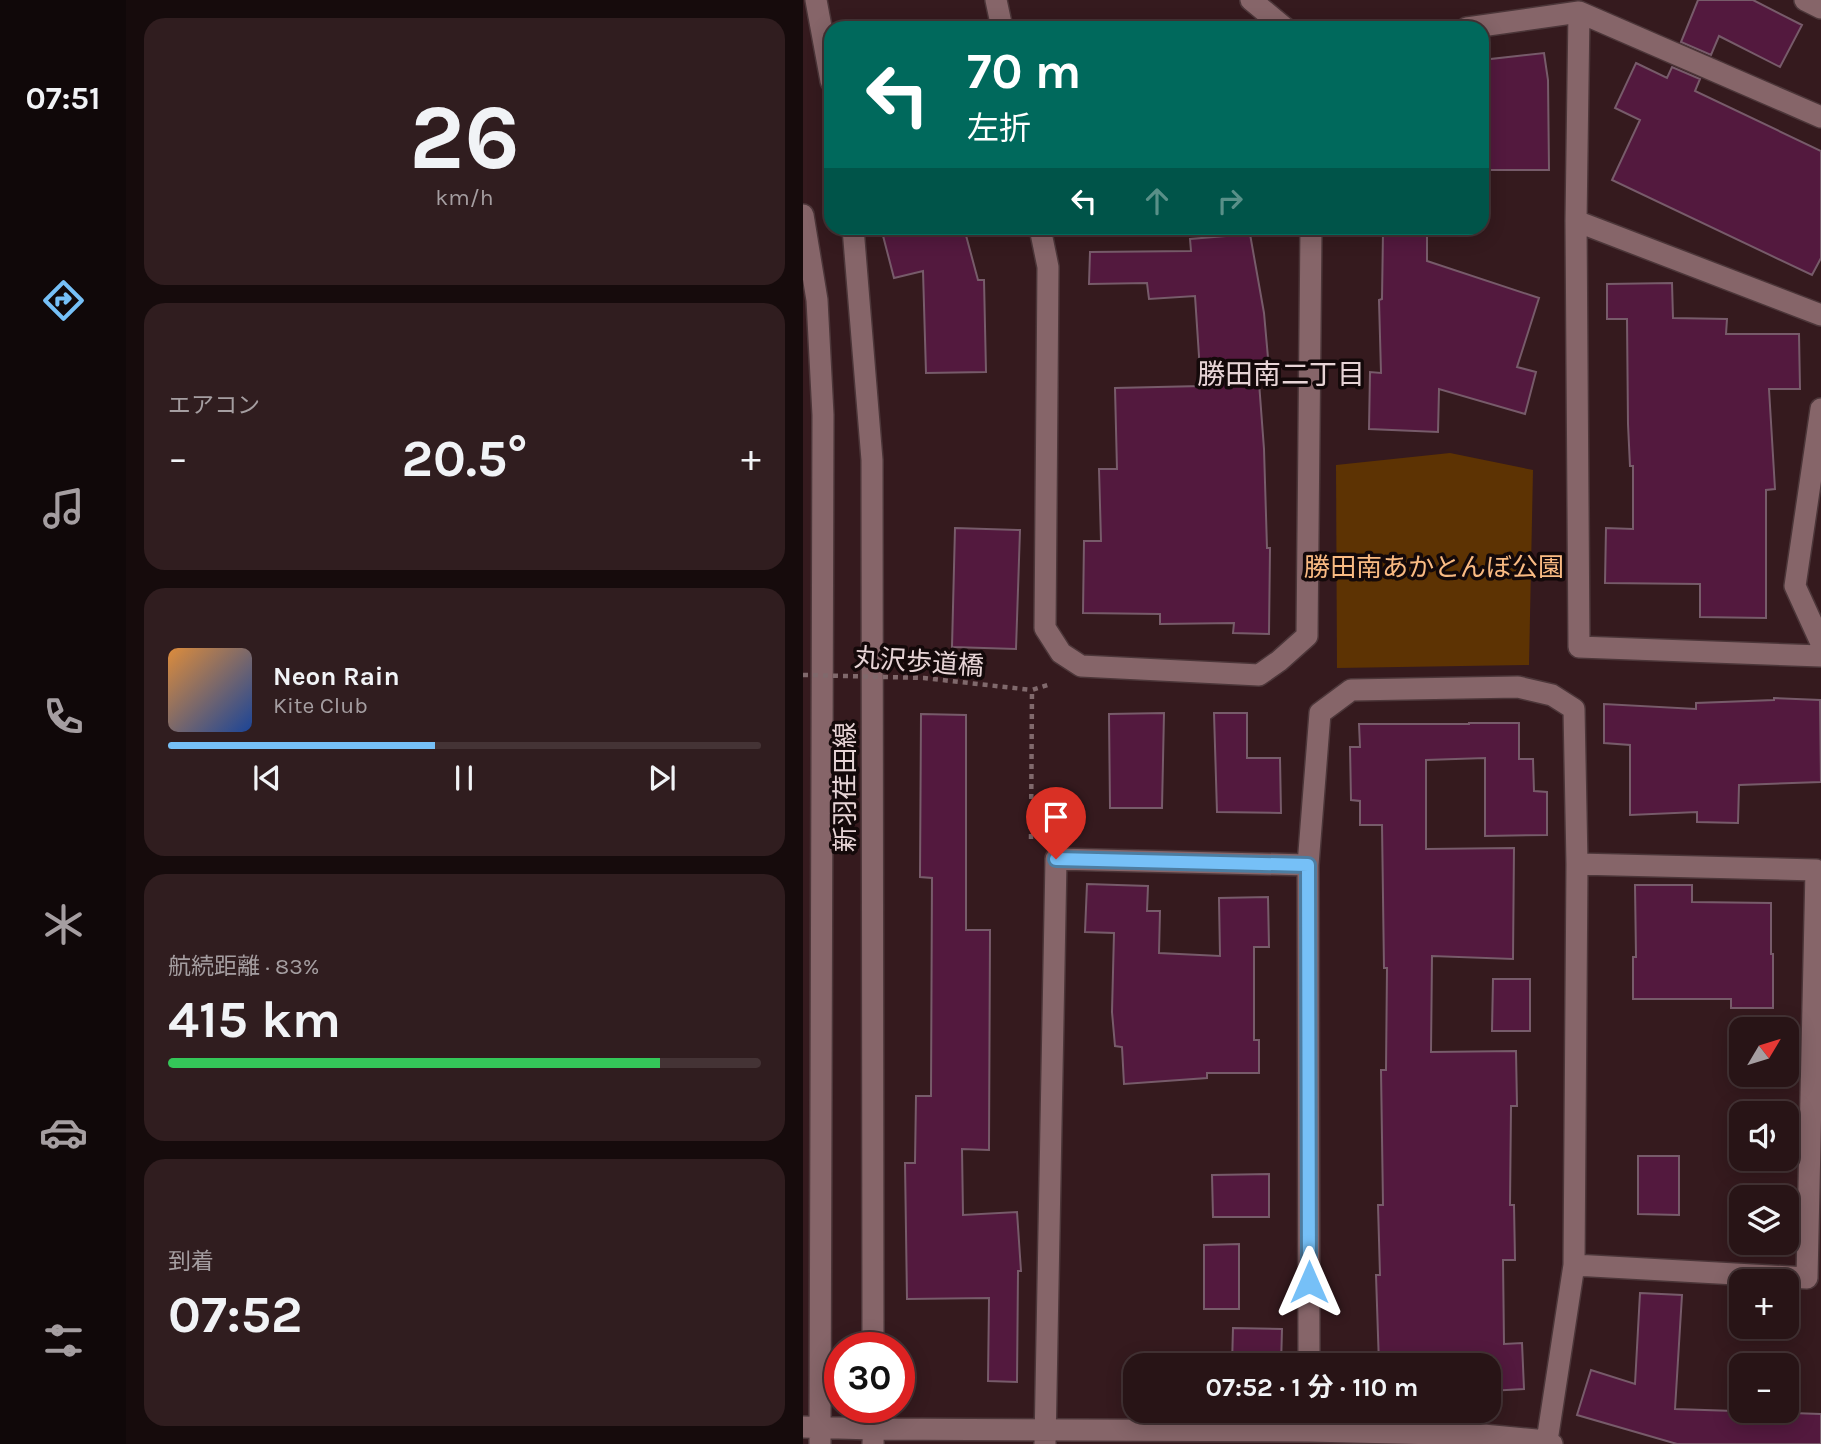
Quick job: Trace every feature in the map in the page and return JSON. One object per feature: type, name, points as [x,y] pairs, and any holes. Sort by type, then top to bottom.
[{"type":"street","points":[[816,0],[824,43]]},
{"type":"street","points":[[996,0],[1000,21]]},
{"type":"street","points":[[1252,0],[1277,21]]},
{"type":"street","points":[[1805,0],[1821,8]]},
{"type":"street","points":[[1489,25],[1579,12],[1821,117]]},
{"type":"street","points":[[1579,12],[1576,221],[1579,647],[1821,656]]},
{"type":"street","name":"新羽荏田線","points":[[803,215],[817,300],[823,415],[814,1433]]},
{"type":"street","points":[[1576,221],[1821,315]]},
{"type":"street","name":"新羽荏田線","points":[[854,235],[872,460],[874,1332]]},
{"type":"street","points":[[1041,235],[1048,267],[1045,628],[1061,653],[1081,666],[1259,675],[1307,636],[1311,235]]},
{"type":"street","points":[[1821,409],[1795,586],[1821,643]]},
{"type":"street","points":[[814,1433],[1045,1437],[1309,1428],[1483,1435],[1550,1443],[1574,1265],[1577,864],[1574,709],[1553,695],[1518,687],[1351,690],[1320,713],[1308,865],[1309,1353]]},
{"type":"street","points":[[1045,1437],[1056,859],[1308,865]]},
{"type":"street","points":[[1574,1265],[1807,1278],[1818,870],[1577,864]]},
{"type":"path","name":"丸沢歩道橋","points":[[803,675],[924,678],[1032,690],[1031,847],[1056,859]]},
{"type":"green space","name":"勝田南あかとんぼ公園","points":[[1450,453],[1533,470],[1529,665],[1337,668],[1336,465]]},
{"type":"building","points":[[1698,0],[1753,0],[1802,25],[1780,67],[1719,36],[1711,55],[1681,42]]},
{"type":"building","points":[[1544,53],[1548,80],[1549,170],[1489,170],[1489,59]]},
{"type":"building","points":[[1636,63],[1667,78],[1672,67],[1700,79],[1695,91],[1821,151],[1821,258],[1812,275],[1612,180],[1640,120],[1615,108]]},
{"type":"building","points":[[883,235],[966,235],[978,280],[984,280],[986,372],[926,373],[923,271],[894,278]]},
{"type":"building","points":[[1250,235],[1264,313],[1269,369],[1258,369],[1267,548],[1270,548],[1269,634],[1233,633],[1234,623],[1160,624],[1160,614],[1083,613],[1084,541],[1101,541],[1099,469],[1117,469],[1115,388],[1201,386],[1195,296],[1149,299],[1147,283],[1089,284],[1090,252],[1191,251],[1190,239]]},
{"type":"building","points":[[1383,235],[1427,235],[1427,261],[1539,298],[1517,367],[1536,372],[1525,414],[1439,389],[1438,432],[1369,429],[1370,372],[1381,373],[1379,300],[1382,299]]},
{"type":"building","points":[[1672,283],[1673,318],[1727,319],[1726,334],[1799,334],[1800,389],[1769,389],[1775,489],[1766,490],[1766,618],[1700,617],[1700,584],[1605,583],[1606,528],[1633,529],[1627,319],[1607,319],[1607,284]]},
{"type":"building","points":[[955,528],[1020,530],[1016,649],[952,647]]},
{"type":"building","points":[[1774,698],[1820,700],[1821,782],[1739,785],[1738,823],[1697,822],[1697,812],[1630,815],[1630,745],[1604,743],[1604,704],[1696,709],[1696,703]]},
{"type":"building","points":[[1164,713],[1162,808],[1110,808],[1109,714]]},
{"type":"building","points":[[1214,713],[1247,713],[1247,758],[1280,758],[1281,813],[1217,812]]},
{"type":"building","points":[[921,714],[966,715],[966,930],[990,930],[989,1150],[962,1149],[963,1215],[1017,1212],[1021,1271],[1018,1271],[1017,1382],[988,1381],[989,1298],[907,1299],[905,1163],[915,1163],[916,1096],[931,1096],[932,878],[920,877]]},
{"type":"building","points":[[1519,723],[1519,759],[1533,759],[1534,791],[1547,792],[1547,835],[1485,836],[1485,758],[1426,760],[1426,849],[1514,848],[1513,959],[1432,956],[1431,1052],[1516,1051],[1517,1106],[1511,1106],[1510,1205],[1514,1205],[1515,1260],[1503,1260],[1504,1344],[1522,1343],[1524,1389],[1501,1390],[1501,1353],[1379,1353],[1376,1275],[1380,1275],[1378,1205],[1383,1205],[1381,1070],[1386,1070],[1387,968],[1384,968],[1382,825],[1360,825],[1360,801],[1351,800],[1350,747],[1360,747],[1359,724]]},
{"type":"building","points":[[1087,884],[1148,886],[1147,911],[1160,911],[1159,953],[1220,956],[1219,898],[1268,897],[1269,947],[1254,947],[1254,1040],[1259,1040],[1259,1073],[1207,1073],[1207,1078],[1124,1084],[1122,1047],[1115,1046],[1112,1012],[1114,933],[1085,932]]},
{"type":"building","points":[[1635,885],[1692,885],[1692,902],[1771,903],[1773,1008],[1731,1008],[1731,999],[1633,999],[1633,957],[1636,957]]},
{"type":"building","points":[[1493,979],[1530,979],[1530,1031],[1492,1031]]},
{"type":"building","points":[[1638,1156],[1679,1156],[1679,1215],[1638,1214]]},
{"type":"building","points":[[1269,1174],[1269,1217],[1213,1217],[1212,1175]]},
{"type":"building","points":[[1239,1244],[1239,1309],[1204,1309],[1204,1245]]},
{"type":"building","points":[[1640,1293],[1682,1295],[1675,1409],[1729,1411],[1729,1423],[1799,1423],[1799,1413],[1821,1414],[1821,1444],[1677,1444],[1577,1415],[1591,1370],[1635,1384]]},
{"type":"building","points":[[1233,1328],[1282,1329],[1281,1353],[1232,1353]]},
{"type":"district","name":"勝田南二丁目","points":[[1281,374]]},
{"type":"route","points":[[1056,859],[1308,865],[1309,1282]]}]
